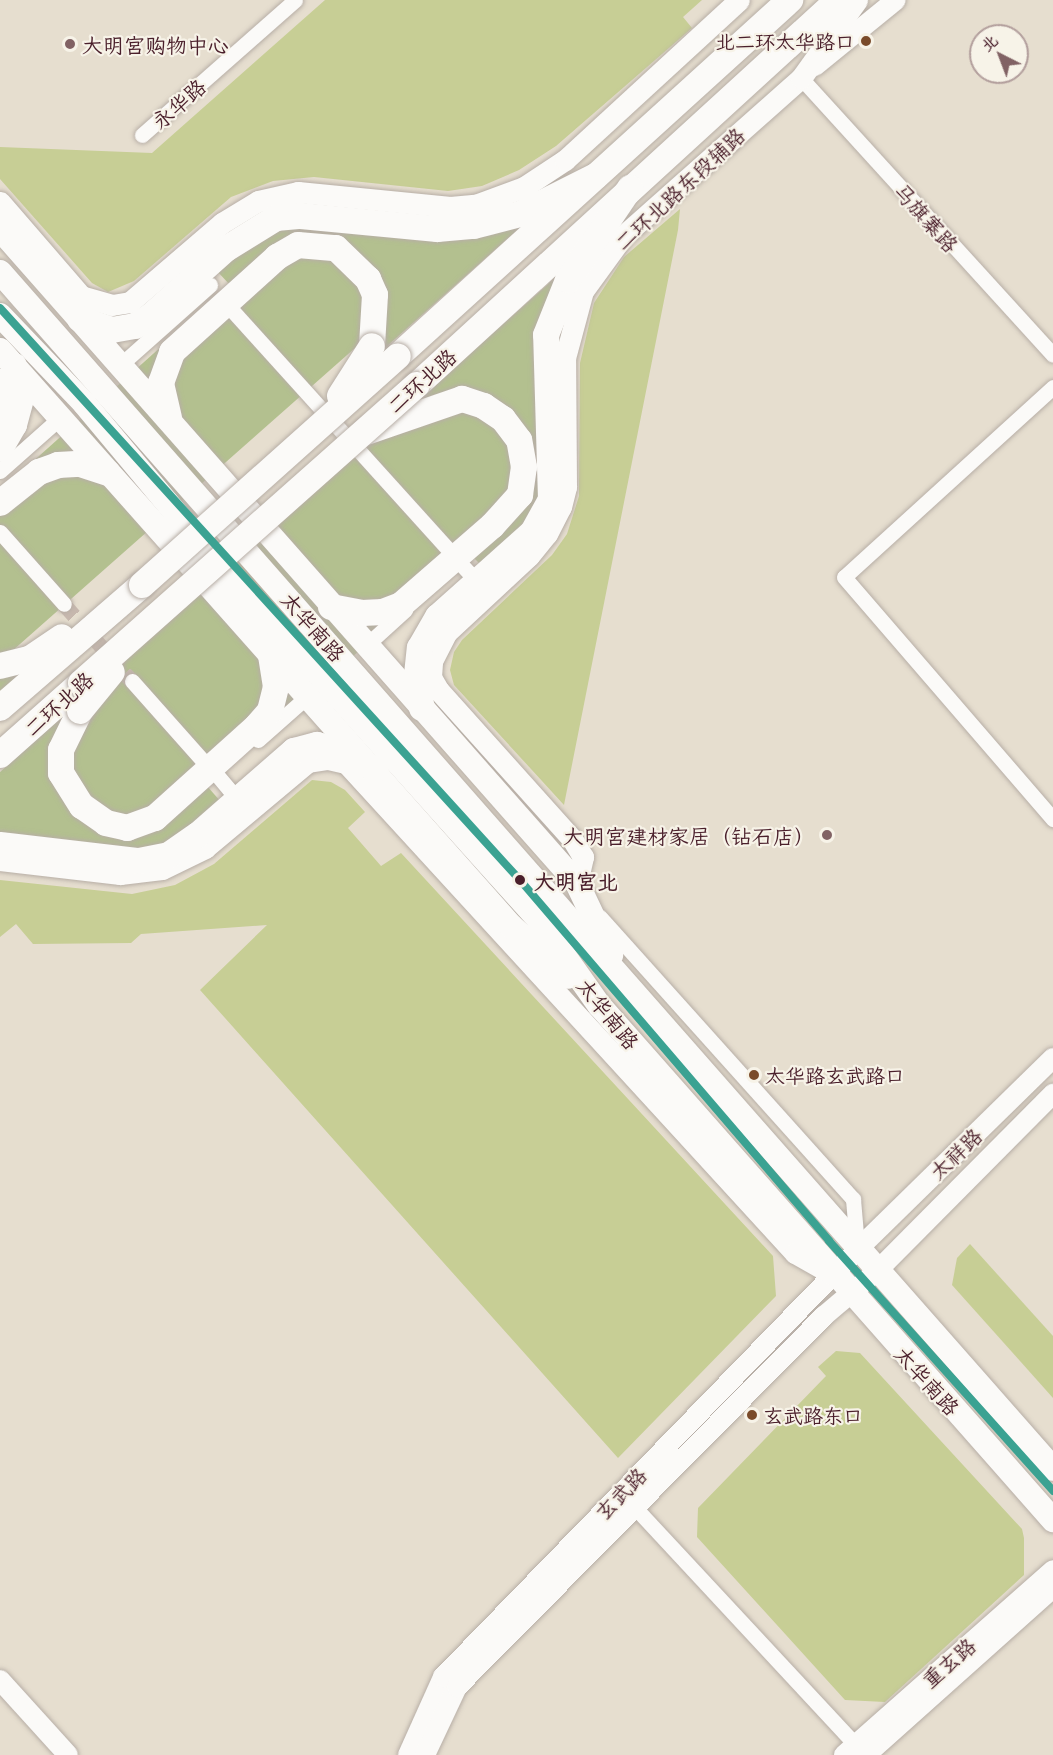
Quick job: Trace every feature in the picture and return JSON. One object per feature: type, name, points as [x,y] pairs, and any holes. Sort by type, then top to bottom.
[{"type":"highway","name":"二环北路","points":[[0,708],[322,426],[790,0]]},
{"type":"highway","name":"二环北路","points":[[0,755],[417,385],[838,0]]},
{"type":"highway","points":[[80,319],[112,330],[135,326],[151,316],[226,249],[276,218],[301,216],[437,230],[474,226],[520,214],[596,176]]},
{"type":"highway","points":[[422,708],[417,684],[420,648],[438,617],[533,532],[551,499],[546,335],[568,280],[630,188]]},
{"type":"highway","points":[[169,418],[161,383],[172,352],[277,257],[298,245],[336,248],[368,279],[375,295],[372,346],[322,426]]},
{"type":"highway","points":[[0,449],[14,425],[21,399],[5,365]]},
{"type":"highway","points":[[331,607],[362,613],[383,612],[401,605],[492,526],[520,495],[524,467],[519,440],[503,419],[484,406],[462,399],[429,407],[358,435]]},
{"type":"highway","points":[[0,503],[39,472],[58,465],[80,464],[108,473]]},
{"type":"highway","points":[[0,666],[31,658],[142,585]]},
{"type":"highway","points":[[165,607],[80,711],[61,750],[61,773],[82,806],[106,823],[128,828],[155,818],[257,726],[270,711],[276,687],[271,655]]},
{"type":"highway","points":[[0,845],[139,861],[169,855],[198,835],[294,751],[326,747],[343,752],[375,770]]},
{"type":"main road","points":[[0,202],[81,296],[97,303],[130,302],[189,262],[240,210],[280,195],[316,193],[450,207],[474,205],[524,187],[565,160],[739,0]]},
{"type":"main road","name":"二环北路东段辅路","points":[[581,892],[583,857],[572,839],[439,691],[432,676],[437,645],[485,591],[535,549],[561,507],[566,487],[565,358],[583,291],[624,236],[801,78],[857,0]]},
{"type":"main road","points":[[0,229],[169,418],[581,892],[624,982]]},
{"type":"main road","name":"太华南路","points":[[0,272],[432,758],[624,982],[1053,1468]]},
{"type":"main road","name":"太华南路","points":[[0,315],[84,403],[199,541],[539,920],[599,1005],[1053,1520]]},
{"type":"main road","points":[[5,365],[108,473],[375,770],[511,926],[599,1005]]},
{"type":"main road","points":[[0,422],[4,415],[7,387],[5,365]]},
{"type":"main road","points":[[0,860],[120,874],[162,869],[205,848],[246,808],[308,762],[328,759],[346,763],[795,1253],[843,1284]]},
{"type":"street","name":"永华路","points":[[142,135],[295,0]]},
{"type":"street","points":[[801,78],[896,0]]},
{"type":"street","name":"马旗寨路","points":[[801,78],[1053,355]]},
{"type":"street","points":[[128,358],[212,287]]},
{"type":"street","points":[[231,309],[471,575]]},
{"type":"street","points":[[1053,387],[844,577],[1053,819]]},
{"type":"street","points":[[0,471],[53,424]]},
{"type":"street","points":[[0,532],[64,604]]},
{"type":"street","points":[[372,640],[456,558]]},
{"type":"street","points":[[132,681],[204,762]]},
{"type":"street","points":[[232,793],[217,776],[301,702]]},
{"type":"street","points":[[581,892],[853,1199],[858,1249]]},
{"type":"street","name":"太祥路","points":[[858,1249],[1053,1058]]},
{"type":"street","name":"太祥路","points":[[877,1271],[1053,1094]]},
{"type":"street","name":"玄武路","points":[[424,1755],[457,1687],[636,1508],[843,1284],[858,1249]]},
{"type":"street","name":"玄武路","points":[[408,1755],[443,1677],[621,1492],[843,1284],[877,1271]]},
{"type":"street","points":[[621,1492],[857,1752]]},
{"type":"street","name":"重玄路","points":[[857,1752],[1053,1570]]},
{"type":"street","name":"重玄路","points":[[857,1752],[1053,1588]]},
{"type":"street","points":[[0,1680],[68,1755]]},
{"type":"green space","points":[[325,0],[702,0],[683,17],[692,28],[556,146],[519,170],[482,186],[448,191],[314,177],[273,181],[231,197],[134,281],[108,292],[92,283],[0,179],[0,147],[152,153]]},
{"type":"green space","points":[[680,209],[678,230],[564,805],[454,685],[450,670],[454,652],[462,640],[552,555],[567,534],[579,496],[580,363],[594,303],[624,257]]},
{"type":"green space","points":[[525,223],[385,348],[355,348],[11,652],[20,676],[0,694],[0,491],[230,285],[217,271],[273,227]]},
{"type":"green space","points":[[564,270],[553,300],[545,467],[537,503],[531,518],[484,568],[469,553],[207,786],[221,802],[194,826],[159,846],[139,851],[0,836],[0,772]]},
{"type":"green space","points":[[312,780],[331,782],[345,790],[365,812],[348,828],[381,866],[401,853],[773,1256],[776,1296],[618,1458],[200,990],[267,925],[141,934],[131,943],[33,944],[16,924],[0,937],[0,880],[132,894],[175,885],[214,864]]},
{"type":"green space","points":[[970,1244],[1053,1336],[1053,1398],[952,1285],[957,1258]]},
{"type":"green space","points":[[836,1351],[860,1353],[1022,1529],[1024,1538],[1024,1575],[885,1702],[845,1700],[697,1537],[698,1508],[826,1376],[818,1367]]},
{"type":"tunnel","points":[[64,604],[132,681]]},
{"type":"transit line","points":[[0,308],[520,880],[829,1241],[1053,1491]]},
{"type":"place","name":"北二环太华路口","points":[[866,41]]},
{"type":"place","name":"大明宫购物中心","points":[[70,44]]},
{"type":"place","name":"大明宫建材家居（钻石店）","points":[[827,835]]},
{"type":"place","name":"大明宫北","points":[[520,880]]},
{"type":"place","name":"太华路玄武路口","points":[[754,1075]]},
{"type":"place","name":"玄武路东口","points":[[752,1415]]}]
